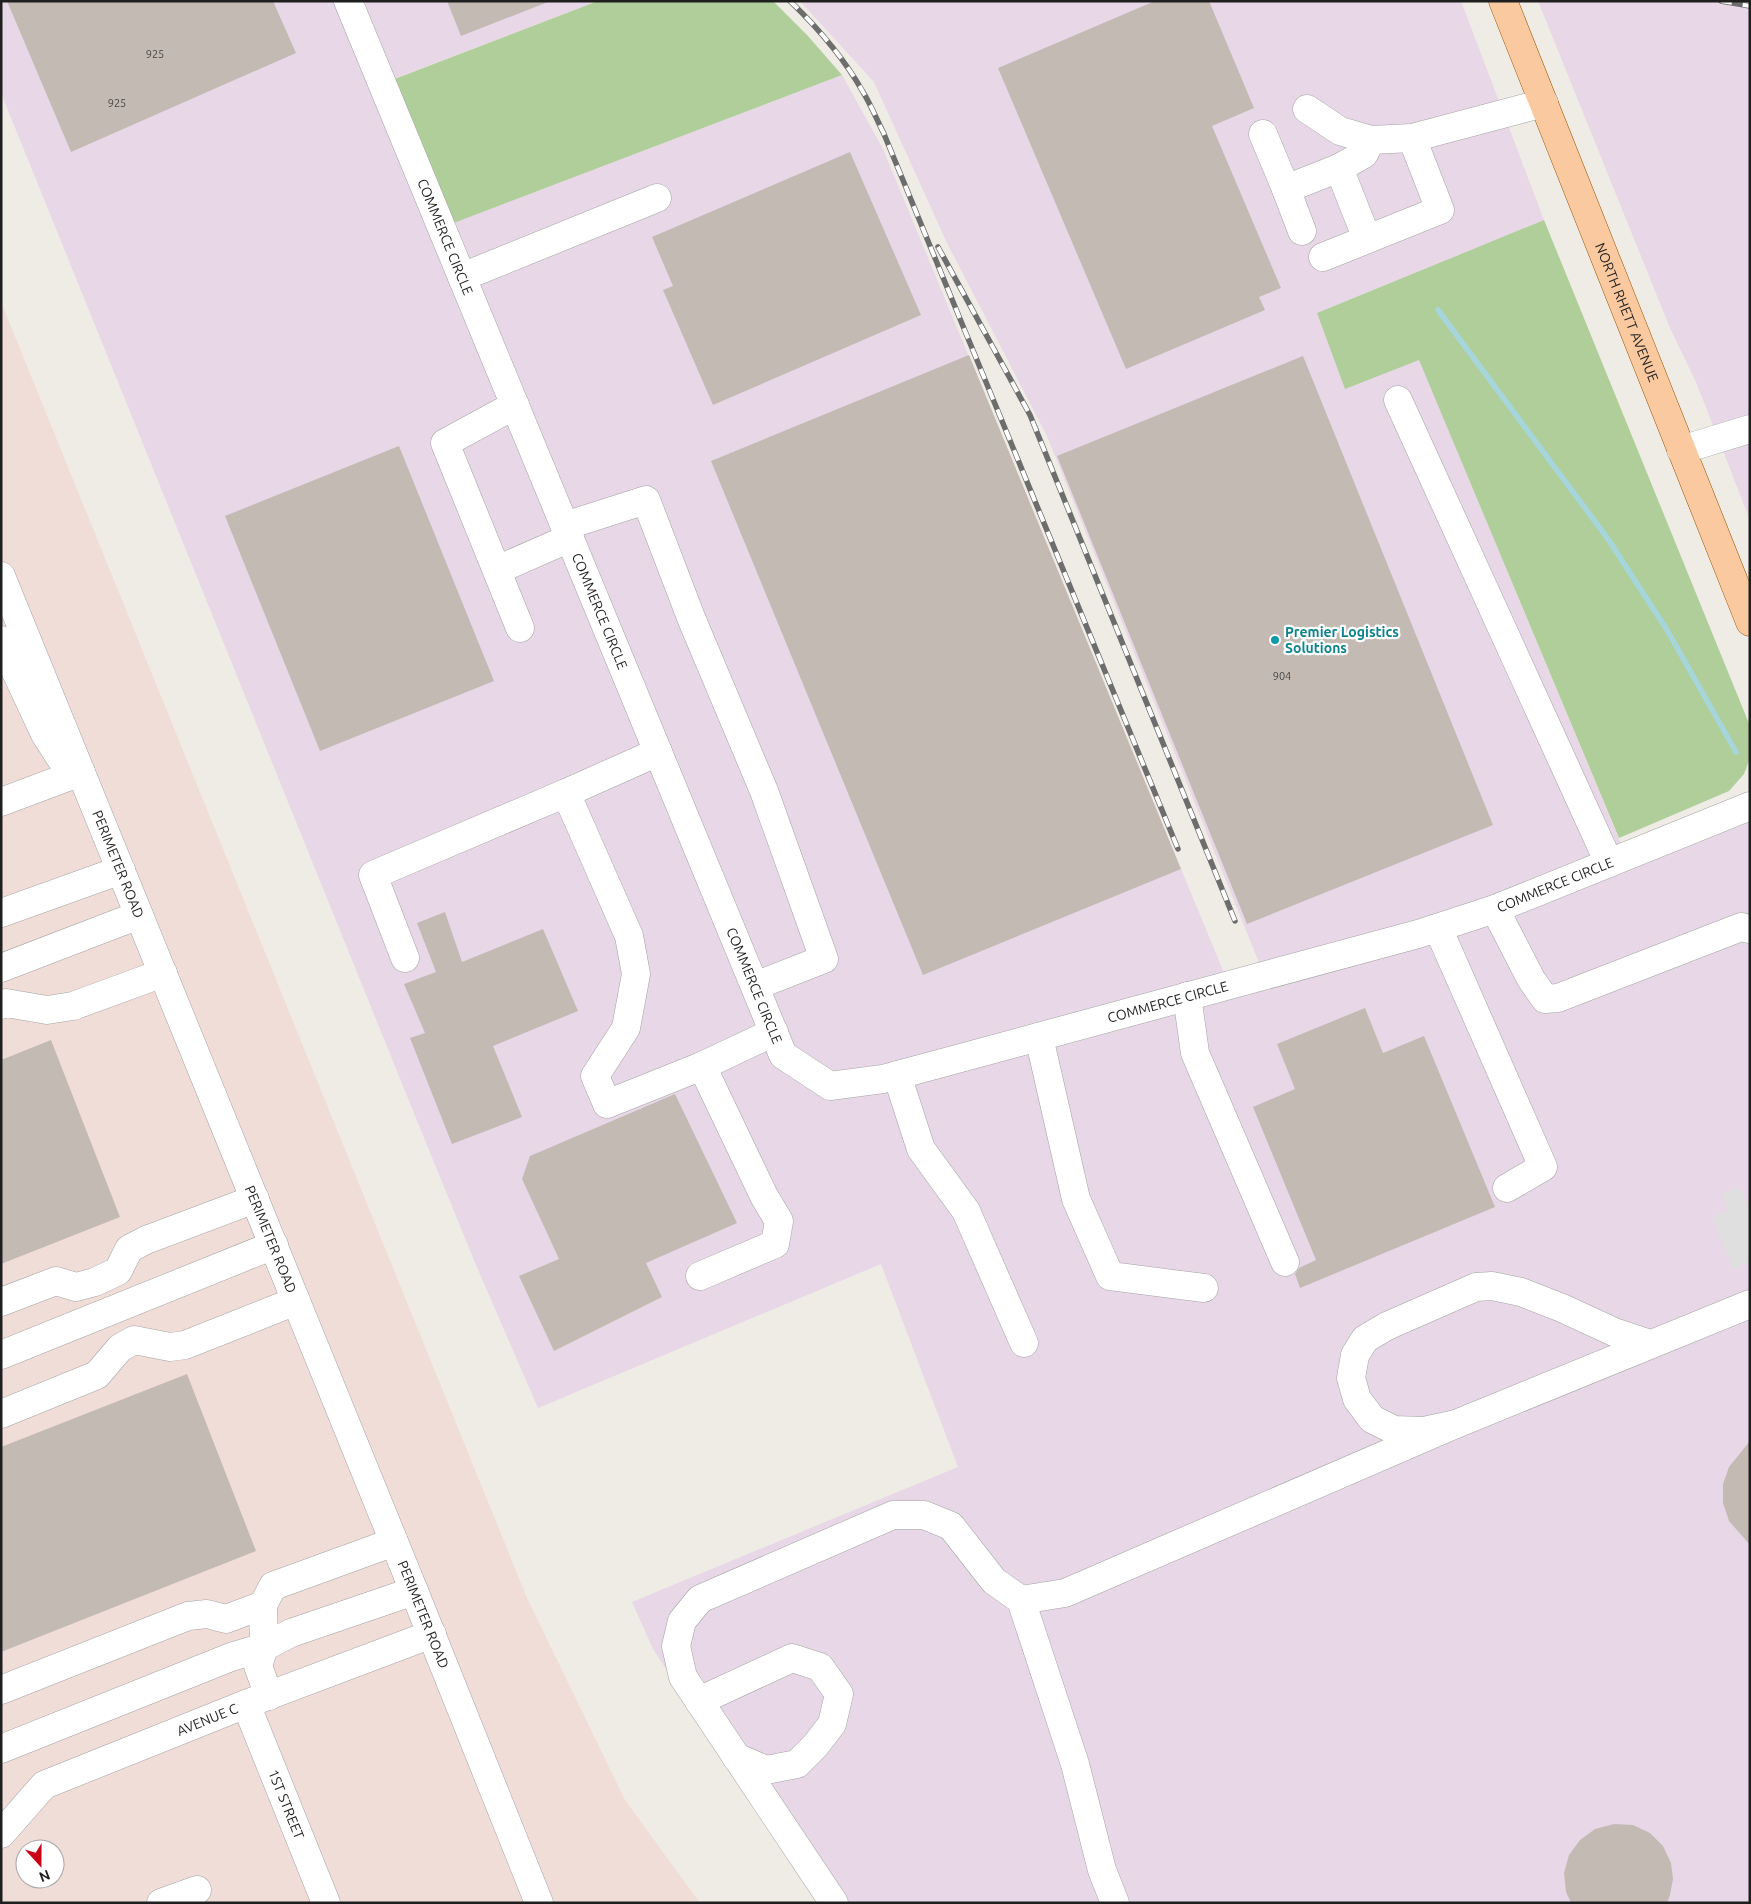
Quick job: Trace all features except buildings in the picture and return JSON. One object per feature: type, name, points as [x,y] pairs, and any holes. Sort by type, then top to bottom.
[{"type":"main road","name":"NORTH RHETT AVENUE","points":[[1504,1],[1750,622]]},
{"type":"street","name":"COMMERCE CIRCLE","points":[[348,1],[783,1055],[830,1086],[897,1075],[1438,928],[1495,909],[1750,806]]},
{"type":"street","points":[[1307,109],[1340,131],[1371,140],[1412,138],[1544,103]]},
{"type":"street","points":[[1263,134],[1302,231]]},
{"type":"street","points":[[1323,256],[1440,210],[1412,138]]},
{"type":"street","points":[[1286,188],[1339,168],[1364,154],[1371,140]]},
{"type":"street","points":[[1339,168],[1367,239]]},
{"type":"street","points":[[462,277],[657,198]]},
{"type":"street","points":[[1398,400],[1609,863]]},
{"type":"street","points":[[515,405],[445,443],[520,628]]},
{"type":"street","points":[[1682,450],[1750,429]]},
{"type":"street","points":[[497,570],[568,532],[646,500],[692,620],[764,791],[824,958],[755,986]]},
{"type":"street","points":[[3,585],[76,774]]},
{"type":"street","points":[[1,640],[45,734],[76,774]]},
{"type":"street","points":[[405,958],[372,875],[658,752]]},
{"type":"street","points":[[1,802],[76,774]]},
{"type":"street","name":"PERIMETER ROAD","points":[[76,774],[102,823],[432,1634],[539,1903]]},
{"type":"street","points":[[566,793],[629,936],[636,974],[626,1028],[595,1076],[607,1104],[702,1066],[774,1032]]},
{"type":"street","points":[[1,913],[121,870]]},
{"type":"street","points":[[1495,909],[1531,979],[1545,999],[1558,998],[1741,927],[1750,929]]},
{"type":"street","points":[[1,968],[139,915]]},
{"type":"street","points":[[1438,928],[1543,1167],[1507,1188]]},
{"type":"street","points":[[1,1005],[6,1003],[47,1010],[72,1006],[163,973]]},
{"type":"street","points":[[1187,996],[1195,1053],[1285,1262]]},
{"type":"street","points":[[1039,1037],[1076,1199],[1110,1276],[1204,1288]]},
{"type":"street","points":[[700,1276],[774,1244],[779,1221],[764,1196],[702,1066]]},
{"type":"street","points":[[897,1075],[921,1149],[966,1212],[1024,1342]]},
{"type":"street","points":[[1,1302],[56,1281],[76,1287],[95,1282],[118,1271],[129,1249],[146,1240],[255,1199]]},
{"type":"street","points":[[1,1355],[274,1245]]},
{"type":"street","points":[[95,1282],[109,1313],[120,1348]]},
{"type":"street","points":[[1456,1424],[1424,1431],[1394,1430],[1372,1419],[1357,1399],[1351,1378],[1355,1355],[1365,1339],[1387,1326],[1476,1287],[1492,1286],[1521,1292],[1562,1308],[1614,1332],[1650,1344]]},
{"type":"street","points":[[1,1414],[97,1375],[120,1348],[134,1340],[170,1347],[185,1345],[296,1301]]},
{"type":"street","points":[[1021,1600],[1065,1593],[1456,1424],[1750,1304]]},
{"type":"street","points":[[834,1903],[683,1677],[676,1646],[682,1620],[700,1599],[892,1515],[924,1515],[951,1526],[994,1581],[1021,1600],[1075,1764],[1102,1870],[1115,1903]]},
{"type":"street","points":[[1,1690],[188,1616],[207,1614],[226,1620],[263,1605],[273,1586],[394,1542]]},
{"type":"street","points":[[1,1748],[231,1657],[264,1646],[291,1633],[414,1591]]},
{"type":"street","name":"1ST STREET","points":[[263,1605],[264,1646],[258,1666],[258,1700],[326,1903]]},
{"type":"street","name":"AVENUE C","points":[[1,1834],[44,1786],[258,1700],[432,1634]]},
{"type":"street","points":[[699,1701],[792,1658],[820,1667],[839,1694],[832,1724],[815,1746],[797,1764],[766,1770],[736,1757]]},
{"type":"street","points":[[161,1903],[197,1890]]},
{"type":"shaded area","points":[[1,1],[598,1],[383,83],[442,227],[842,75],[883,149],[1229,985],[1264,975],[1047,436],[947,243],[874,82],[800,1],[1461,1],[1544,220],[1317,313],[1419,359],[1626,856],[1750,806],[1750,1903],[820,1903],[653,1649],[632,1602],[958,1467],[881,1264],[538,1408],[476,1265],[418,1123],[1,93]]},
{"type":"shaded area","points":[[1538,1],[1750,1],[1750,520],[1696,382],[1670,328]]},
{"type":"shaded area","points":[[1,302],[527,1598],[625,1800],[700,1903],[1,1903]]},
{"type":"shaded area","points":[[1740,1188],[1746,1203],[1750,1203],[1750,1262],[1733,1269],[1712,1217],[1728,1211],[1722,1194]]},
{"type":"green space","points":[[598,1],[773,1],[807,35],[842,75],[451,224],[392,80]]},
{"type":"green space","points":[[1544,220],[1750,726],[1750,758],[1744,774],[1729,791],[1619,838],[1419,360],[1345,389],[1317,313]]},
{"type":"waterway","points":[[1438,310],[1608,539],[1667,630],[1736,752]]},
{"type":"railway","points":[[790,1],[811,22],[848,67],[866,97],[884,134],[1178,849]]},
{"type":"railway","points":[[1721,1],[1750,6]]},
{"type":"railway","points":[[938,247],[1030,415],[1235,921]]},
{"type":"place","name":"Premier Logistics Solutions","points":[[1275,640]]}]
